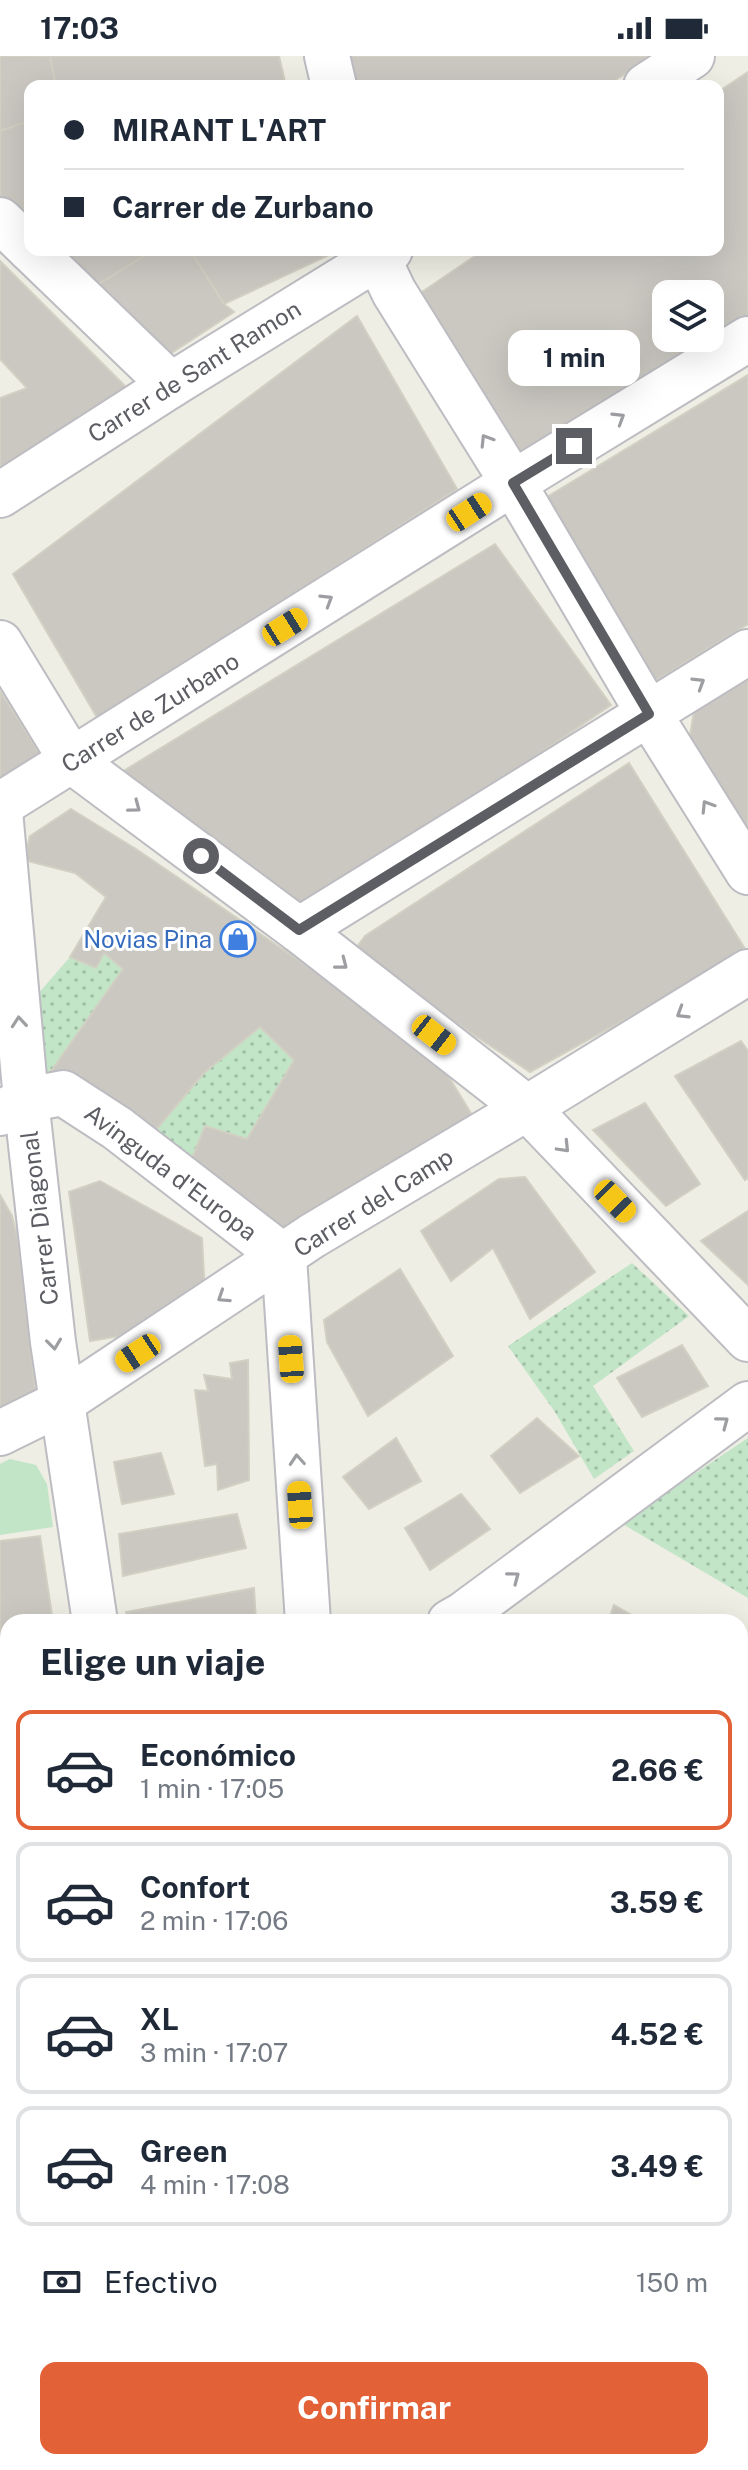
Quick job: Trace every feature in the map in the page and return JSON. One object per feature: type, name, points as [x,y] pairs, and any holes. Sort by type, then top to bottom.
[{"type":"street","points":[[327,56],[333,80]]},
{"type":"street","points":[[655,80],[692,56]]},
{"type":"street","points":[[0,220],[24,242]]},
{"type":"street","points":[[38,256],[171,385]]},
{"type":"street","name":"Carrer de Sant Ramon","points":[[0,495],[375,256]]},
{"type":"street","points":[[382,256],[394,292],[748,872]]},
{"type":"street","name":"Carrer de Zurbano","points":[[0,805],[748,339]]},
{"type":"street","points":[[0,643],[72,761],[299,930],[527,1108],[748,1339]]},
{"type":"street","points":[[299,930],[748,652]]},
{"type":"street","name":"Carrer Diagonal","points":[[0,811],[13,1106],[94,1614]]},
{"type":"street","name":"Carrer del Camp","points":[[0,1433],[61,1403],[312,1236],[748,972]]},
{"type":"street","name":"Avinguda d'Europa","points":[[13,1106],[63,1093],[117,1128],[284,1257]]},
{"type":"street","points":[[284,1257],[307,1614]]},
{"type":"street","points":[[470,1614],[748,1404]]},
{"type":"green space","points":[[104,953],[123,969],[49,1074],[34,1066],[30,1003],[70,957],[96,968]]},
{"type":"green space","points":[[255,1022],[294,1060],[247,1139],[205,1127],[191,1161],[149,1138],[204,1073]]},
{"type":"green space","points":[[632,1263],[689,1316],[593,1386],[634,1451],[594,1479],[555,1412],[508,1346]]},
{"type":"green space","points":[[748,1438],[748,1598],[621,1523]]},
{"type":"green space","points":[[10,1459],[36,1465],[47,1484],[53,1527],[0,1535],[0,1464]]},
{"type":"building","points":[[0,56],[50,56],[55,80],[24,80],[24,123],[0,131]]},
{"type":"building","points":[[50,56],[279,56],[285,80],[55,80]]},
{"type":"building","points":[[346,56],[653,56],[615,80],[351,80]]},
{"type":"building","points":[[748,72],[748,315],[724,330],[724,280],[652,280],[652,352],[689,352],[529,452],[517,456],[419,294],[475,256],[724,256],[724,88]]},
{"type":"building","points":[[24,123],[24,219],[0,196],[0,131]]},
{"type":"building","points":[[62,256],[144,256],[94,287]]},
{"type":"building","points":[[144,256],[194,256],[224,304],[234,312],[167,356],[94,287]]},
{"type":"building","points":[[194,256],[327,256],[224,304]]},
{"type":"building","points":[[0,261],[125,386],[128,406],[0,491],[0,398],[27,388],[0,359]]},
{"type":"building","points":[[357,316],[457,489],[98,719],[13,574]]},
{"type":"building","points":[[748,375],[748,624],[653,682],[542,500]]},
{"type":"building","points":[[495,544],[611,705],[310,909],[296,911],[127,788],[125,770]]},
{"type":"building","points":[[748,675],[748,851],[687,754],[694,711]]},
{"type":"building","points":[[0,691],[44,760],[0,782]]},
{"type":"building","points":[[629,763],[747,952],[530,1072],[352,954],[365,936]]},
{"type":"building","points":[[71,809],[136,849],[392,1024],[444,1069],[475,1120],[287,1234],[191,1161],[205,1126],[247,1139],[294,1060],[260,1027],[204,1073],[149,1138],[49,1074],[123,969],[104,953],[96,968],[70,957],[106,897],[75,873],[24,860],[30,836]]},
{"type":"building","points":[[741,1041],[748,1051],[748,1178],[745,1180],[675,1076]]},
{"type":"building","points":[[645,1103],[700,1184],[666,1206],[593,1130]]},
{"type":"building","points":[[525,1177],[595,1272],[530,1319],[493,1248],[451,1281],[421,1231],[499,1179]]},
{"type":"building","points":[[100,1181],[202,1238],[205,1294],[154,1330],[90,1341],[69,1192]]},
{"type":"building","points":[[0,1195],[12,1216],[18,1240],[37,1405],[0,1420]]},
{"type":"building","points":[[748,1211],[748,1285],[701,1241]]},
{"type":"building","points":[[400,1269],[453,1356],[368,1416],[327,1342],[324,1320]]},
{"type":"building","points":[[682,1345],[708,1386],[642,1417],[617,1378]]},
{"type":"building","points":[[248,1360],[249,1480],[218,1490],[217,1464],[205,1466],[195,1390],[208,1391],[204,1375],[232,1379],[230,1363]]},
{"type":"building","points":[[537,1418],[579,1456],[520,1493],[491,1456]]},
{"type":"building","points":[[396,1438],[421,1481],[369,1509],[343,1477]]},
{"type":"building","points":[[161,1453],[174,1494],[122,1504],[114,1462]]},
{"type":"building","points":[[461,1494],[490,1529],[430,1570],[405,1528]]},
{"type":"building","points":[[237,1514],[246,1548],[123,1576],[119,1534]]},
{"type":"building","points":[[40,1536],[52,1614],[0,1614],[0,1541]]},
{"type":"building","points":[[254,1588],[256,1614],[126,1612]]},
{"type":"building","points":[[614,1605],[630,1614],[611,1614]]},
{"type":"place","name":"Novias Pina","points":[[238,939]]},
{"type":"route","points":[[201,856],[299,930],[649,714],[513,483],[574,446]]}]
